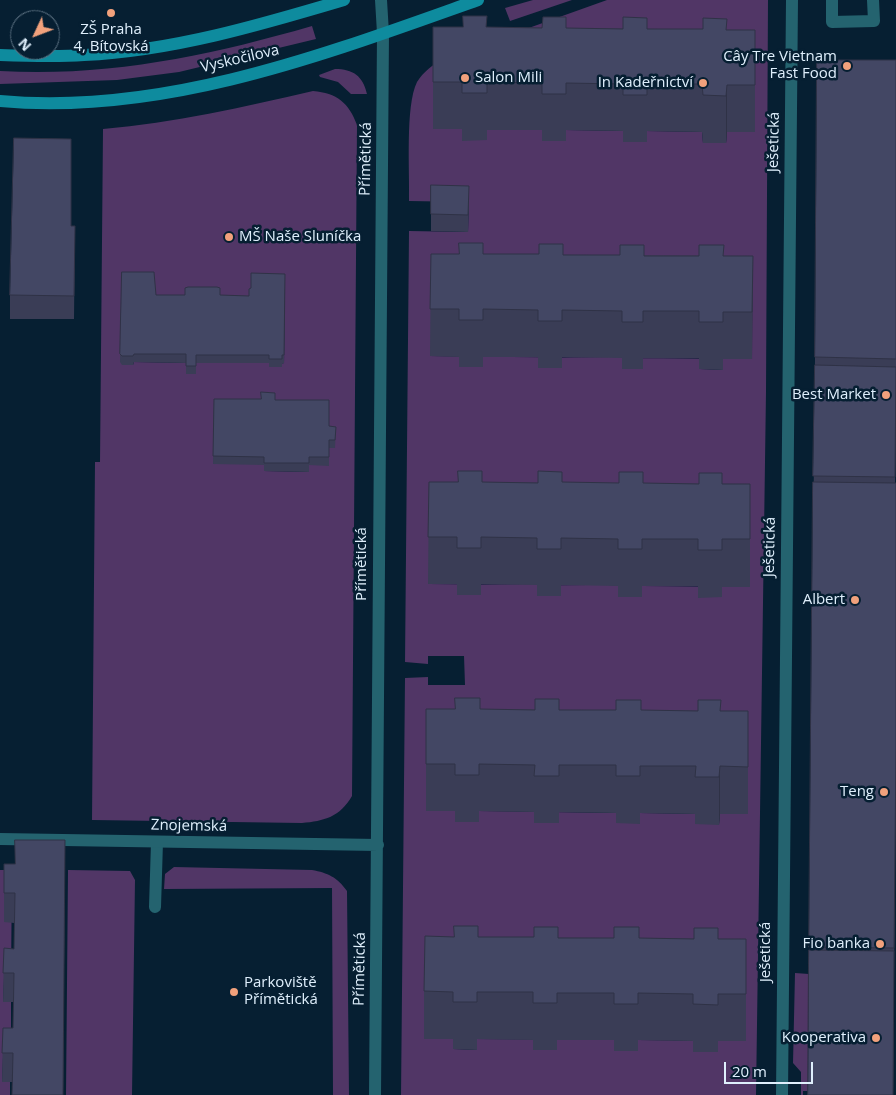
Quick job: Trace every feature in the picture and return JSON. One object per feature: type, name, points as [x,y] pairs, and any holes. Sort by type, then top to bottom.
[{"type":"street","name":"Vyskočilova","points":[[0,55],[84,55],[153,48],[267,23],[344,0]]},
{"type":"street","name":"Přímětická","points":[[375,1095],[383,33],[381,0]]},
{"type":"street","name":"Vyskočilova","points":[[0,101],[42,103],[96,101],[162,93],[269,70],[478,0]]},
{"type":"street","name":"Ješetická","points":[[782,1095],[792,0]]},
{"type":"street","points":[[832,0],[832,22],[874,21],[873,0]]},
{"type":"street","name":"Znojemská","points":[[0,839],[378,845]]},
{"type":"street","points":[[155,907],[158,842]]},
{"type":"shaded area","points":[[533,0],[572,0],[510,21],[505,8]]},
{"type":"shaded area","points":[[607,0],[768,0],[766,392],[756,1095],[401,1095],[405,678],[428,677],[428,685],[465,685],[464,656],[428,656],[428,664],[405,662],[409,231],[468,232],[469,202],[409,201],[409,123],[413,93],[417,82],[432,66],[442,59]],"holes":[[[755,77],[755,132],[727,132],[726,143],[703,143],[702,132],[647,131],[646,142],[623,142],[623,131],[566,130],[566,141],[542,141],[542,130],[487,130],[486,140],[462,129]],[[430,356],[483,357],[483,367],[459,367],[459,357]],[[538,357],[561,357],[538,368]],[[622,358],[643,358],[643,369],[622,369]],[[643,358],[699,358],[699,359]],[[699,359],[723,359],[722,370],[700,369]],[[457,584],[481,584],[481,595],[458,595]],[[537,585],[561,585],[561,596],[537,596]],[[618,586],[642,586],[642,597],[618,597]],[[643,586],[698,586],[699,587]],[[699,587],[722,587],[722,597]],[[748,759],[748,814],[720,814],[719,824],[696,814],[640,813],[640,823],[616,813],[479,811],[479,822],[455,811]],[[746,987],[718,1041],[638,1040],[638,1051],[614,1051],[614,1040],[477,1039],[477,1050],[453,1049],[453,1039]]]},
{"type":"shaded area","points":[[312,26],[316,39],[179,72],[117,80],[0,84],[0,71],[80,71],[158,62],[235,47]]},
{"type":"shaded area","points":[[335,69],[347,70],[360,78],[367,94],[351,94],[338,82],[320,77],[319,75]]},
{"type":"shaded area","points":[[313,91],[329,94],[341,100],[354,117],[357,125],[352,796],[342,809],[331,817],[302,823],[92,820],[95,462],[100,462],[103,129],[182,119]],"holes":[[[285,282],[284,363],[269,367],[269,363],[196,363],[196,374],[186,374],[188,363],[134,362],[133,365],[122,364],[251,297]],[[329,448],[328,465],[309,465],[308,472],[264,471],[264,465]]]},
{"type":"shaded area","points":[[174,867],[312,870],[332,876],[347,891],[349,1095],[333,1095],[332,888],[164,889],[165,874]]},
{"type":"shaded area","points":[[0,870],[12,870],[11,978],[4,979],[3,1002],[11,1002],[11,1058],[3,1058],[2,1082],[10,1082],[10,1095],[0,1095]]},
{"type":"shaded area","points":[[68,870],[130,871],[135,880],[132,1095],[66,1095]]},
{"type":"shaded area","points":[[795,973],[809,974],[808,1091],[803,1091],[803,1095],[801,1095],[801,1072],[793,1063]]},
{"type":"building","points":[[463,16],[487,16],[486,27],[542,28],[543,17],[566,17],[566,28],[623,29],[623,17],[647,18],[647,29],[703,29],[703,18],[727,19],[726,30],[755,30],[755,85],[727,85],[726,96],[703,95],[702,84],[647,84],[647,95],[623,95],[623,84],[566,83],[566,94],[542,94],[542,83],[487,82],[487,93],[462,93],[462,82],[433,82],[433,27],[463,27]]},
{"type":"building","points":[[817,60],[896,60],[896,359],[815,357]]},
{"type":"building","points":[[14,138],[71,139],[71,226],[75,226],[74,296],[10,295]]},
{"type":"building","points":[[431,185],[469,186],[468,215],[431,214]]},
{"type":"building","points":[[459,243],[483,243],[483,254],[539,254],[539,244],[563,244],[563,255],[620,255],[620,245],[644,245],[644,256],[699,256],[699,245],[724,245],[723,256],[753,256],[752,312],[723,312],[723,322],[699,322],[699,311],[643,311],[643,322],[622,322],[622,311],[562,310],[562,321],[538,321],[538,310],[483,309],[483,320],[459,320],[459,309],[430,309],[431,254],[459,254]]},
{"type":"building","points":[[122,272],[154,272],[156,295],[185,295],[185,288],[188,287],[217,287],[220,288],[220,295],[249,296],[251,273],[285,274],[284,355],[282,355],[282,359],[269,359],[269,355],[196,355],[196,366],[186,366],[186,354],[134,354],[133,356],[122,356],[120,354]]},
{"type":"building","points":[[815,365],[896,367],[895,477],[813,476]]},
{"type":"building","points":[[261,392],[275,393],[275,400],[329,400],[329,426],[336,427],[335,440],[329,440],[329,457],[309,457],[309,463],[264,463],[264,457],[213,456],[214,399],[261,399]]},
{"type":"building","points":[[458,471],[482,471],[482,482],[538,483],[538,471],[562,472],[562,482],[619,483],[619,472],[643,472],[643,483],[699,484],[699,473],[722,473],[722,484],[750,484],[750,539],[722,539],[722,550],[698,550],[698,539],[642,539],[642,549],[618,549],[618,539],[561,538],[561,549],[537,549],[537,538],[481,537],[481,548],[457,548],[457,537],[428,537],[429,482],[458,482]]},
{"type":"building","points":[[813,482],[896,483],[894,948],[809,947]]},
{"type":"building","points":[[455,698],[480,698],[480,709],[535,710],[535,699],[559,699],[559,710],[616,710],[616,700],[641,700],[641,710],[698,711],[698,700],[721,700],[720,711],[748,711],[748,767],[720,766],[719,777],[695,777],[696,766],[640,766],[640,776],[616,776],[616,765],[559,765],[559,776],[534,776],[535,765],[479,764],[479,775],[455,775],[455,764],[426,764],[426,709],[455,709]]},
{"type":"building","points":[[15,840],[65,840],[63,1095],[12,1095],[13,1053],[2,1053],[3,1028],[13,1028],[14,973],[3,973],[4,948],[14,949],[15,893],[4,893],[4,864],[15,864]]},
{"type":"building","points":[[454,926],[478,926],[478,937],[534,937],[534,927],[558,927],[558,938],[614,938],[614,927],[639,927],[639,938],[694,939],[694,928],[718,928],[718,939],[746,939],[746,994],[718,994],[718,1005],[693,1004],[693,994],[638,993],[638,1004],[614,1004],[614,993],[557,993],[557,1003],[533,1003],[533,992],[477,992],[477,1002],[453,1002],[453,992],[424,991],[425,936],[454,937]]},
{"type":"building","points":[[809,950],[894,951],[893,1095],[808,1095]]},
{"type":"place","name":"ZŠ Praha 4, Bítovská","points":[[111,13]]},
{"type":"place","name":"Cây Tre Vietnam Fast Food","points":[[847,66]]},
{"type":"place","name":"Salon Mili","points":[[465,78]]},
{"type":"place","name":"In Kadeřnictví","points":[[703,83]]},
{"type":"place","name":"MŠ Naše Sluníčka","points":[[229,237]]},
{"type":"place","name":"Best Market","points":[[886,395]]},
{"type":"place","name":"Albert","points":[[855,600]]},
{"type":"place","name":"Teng","points":[[884,792]]},
{"type":"place","name":"Fio banka","points":[[880,944]]},
{"type":"place","name":"Parkoviště Přímětická","points":[[234,992]]},
{"type":"place","name":"Kooperativa","points":[[876,1038]]}]
